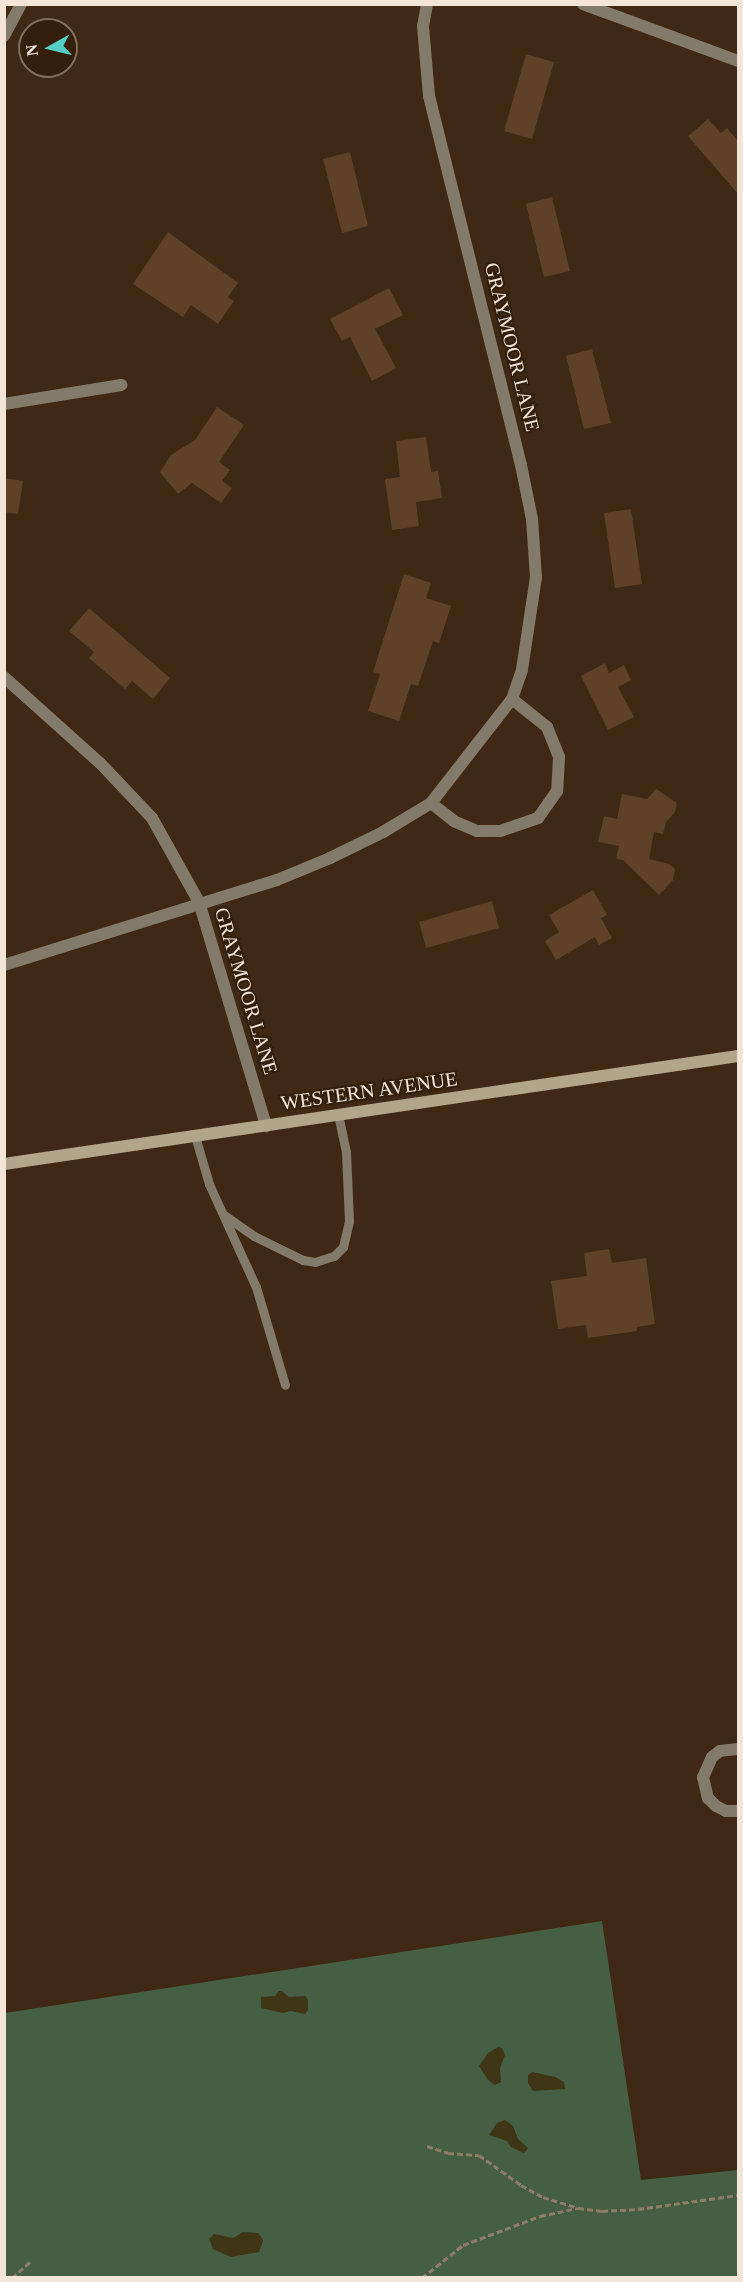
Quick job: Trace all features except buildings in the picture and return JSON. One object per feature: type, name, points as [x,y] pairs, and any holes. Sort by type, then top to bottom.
[{"type":"main road","name":"WESTERN AVENUE","points":[[4,1164],[738,1056]]},
{"type":"street","points":[[4,36],[21,4]]},
{"type":"street","name":"GRAYMOOR LANE","points":[[4,965],[199,902],[277,880],[330,858],[383,832],[431,803],[512,699],[522,670],[536,577],[532,519],[521,465],[429,96],[423,26],[427,4]]},
{"type":"street","points":[[583,4],[738,61]]},
{"type":"street","points":[[4,404],[121,385]]},
{"type":"street","name":"GRAYMOOR LANE","points":[[4,677],[100,764],[152,818],[199,902],[266,1126]]},
{"type":"street","points":[[431,803],[453,820],[477,831],[501,831],[538,818],[557,791],[559,758],[547,727],[512,699]]},
{"type":"street","points":[[738,1749],[720,1751],[712,1757],[703,1777],[708,1798],[716,1806],[726,1811],[738,1811]]},
{"type":"lane","points":[[224,1215],[254,1236],[303,1260],[315,1262],[334,1256],[343,1247],[349,1211],[346,1152],[338,1115]]},
{"type":"lane","points":[[195,1136],[209,1184],[256,1287],[285,1386]]},
{"type":"path","points":[[427,2146],[448,2152],[479,2155],[521,2185],[543,2197],[578,2208],[602,2211],[638,2209],[738,2195]]},
{"type":"path","points":[[422,2277],[464,2246],[540,2216],[578,2208]]},
{"type":"path","points":[[12,2277],[31,2261]]},
{"type":"green space","points":[[602,1921],[641,2180],[738,2170],[738,2277],[5,2278],[5,2013]]},
{"type":"sand","points":[[279,1991],[289,1997],[305,1996],[308,2000],[308,2010],[305,2014],[291,2011],[283,2013],[261,2008],[261,1997],[275,1996]]},
{"type":"sand","points":[[498,2047],[502,2048],[505,2055],[500,2068],[501,2082],[495,2085],[488,2080],[479,2066],[488,2053]]},
{"type":"sand","points":[[532,2072],[555,2077],[564,2082],[565,2089],[533,2091],[528,2083],[528,2075]]},
{"type":"sand","points":[[505,2120],[513,2126],[518,2139],[528,2148],[524,2153],[511,2147],[507,2141],[489,2135],[497,2123]]},
{"type":"sand","points":[[243,2232],[258,2233],[262,2238],[259,2252],[231,2257],[213,2249],[209,2239],[214,2234],[233,2238]]}]
